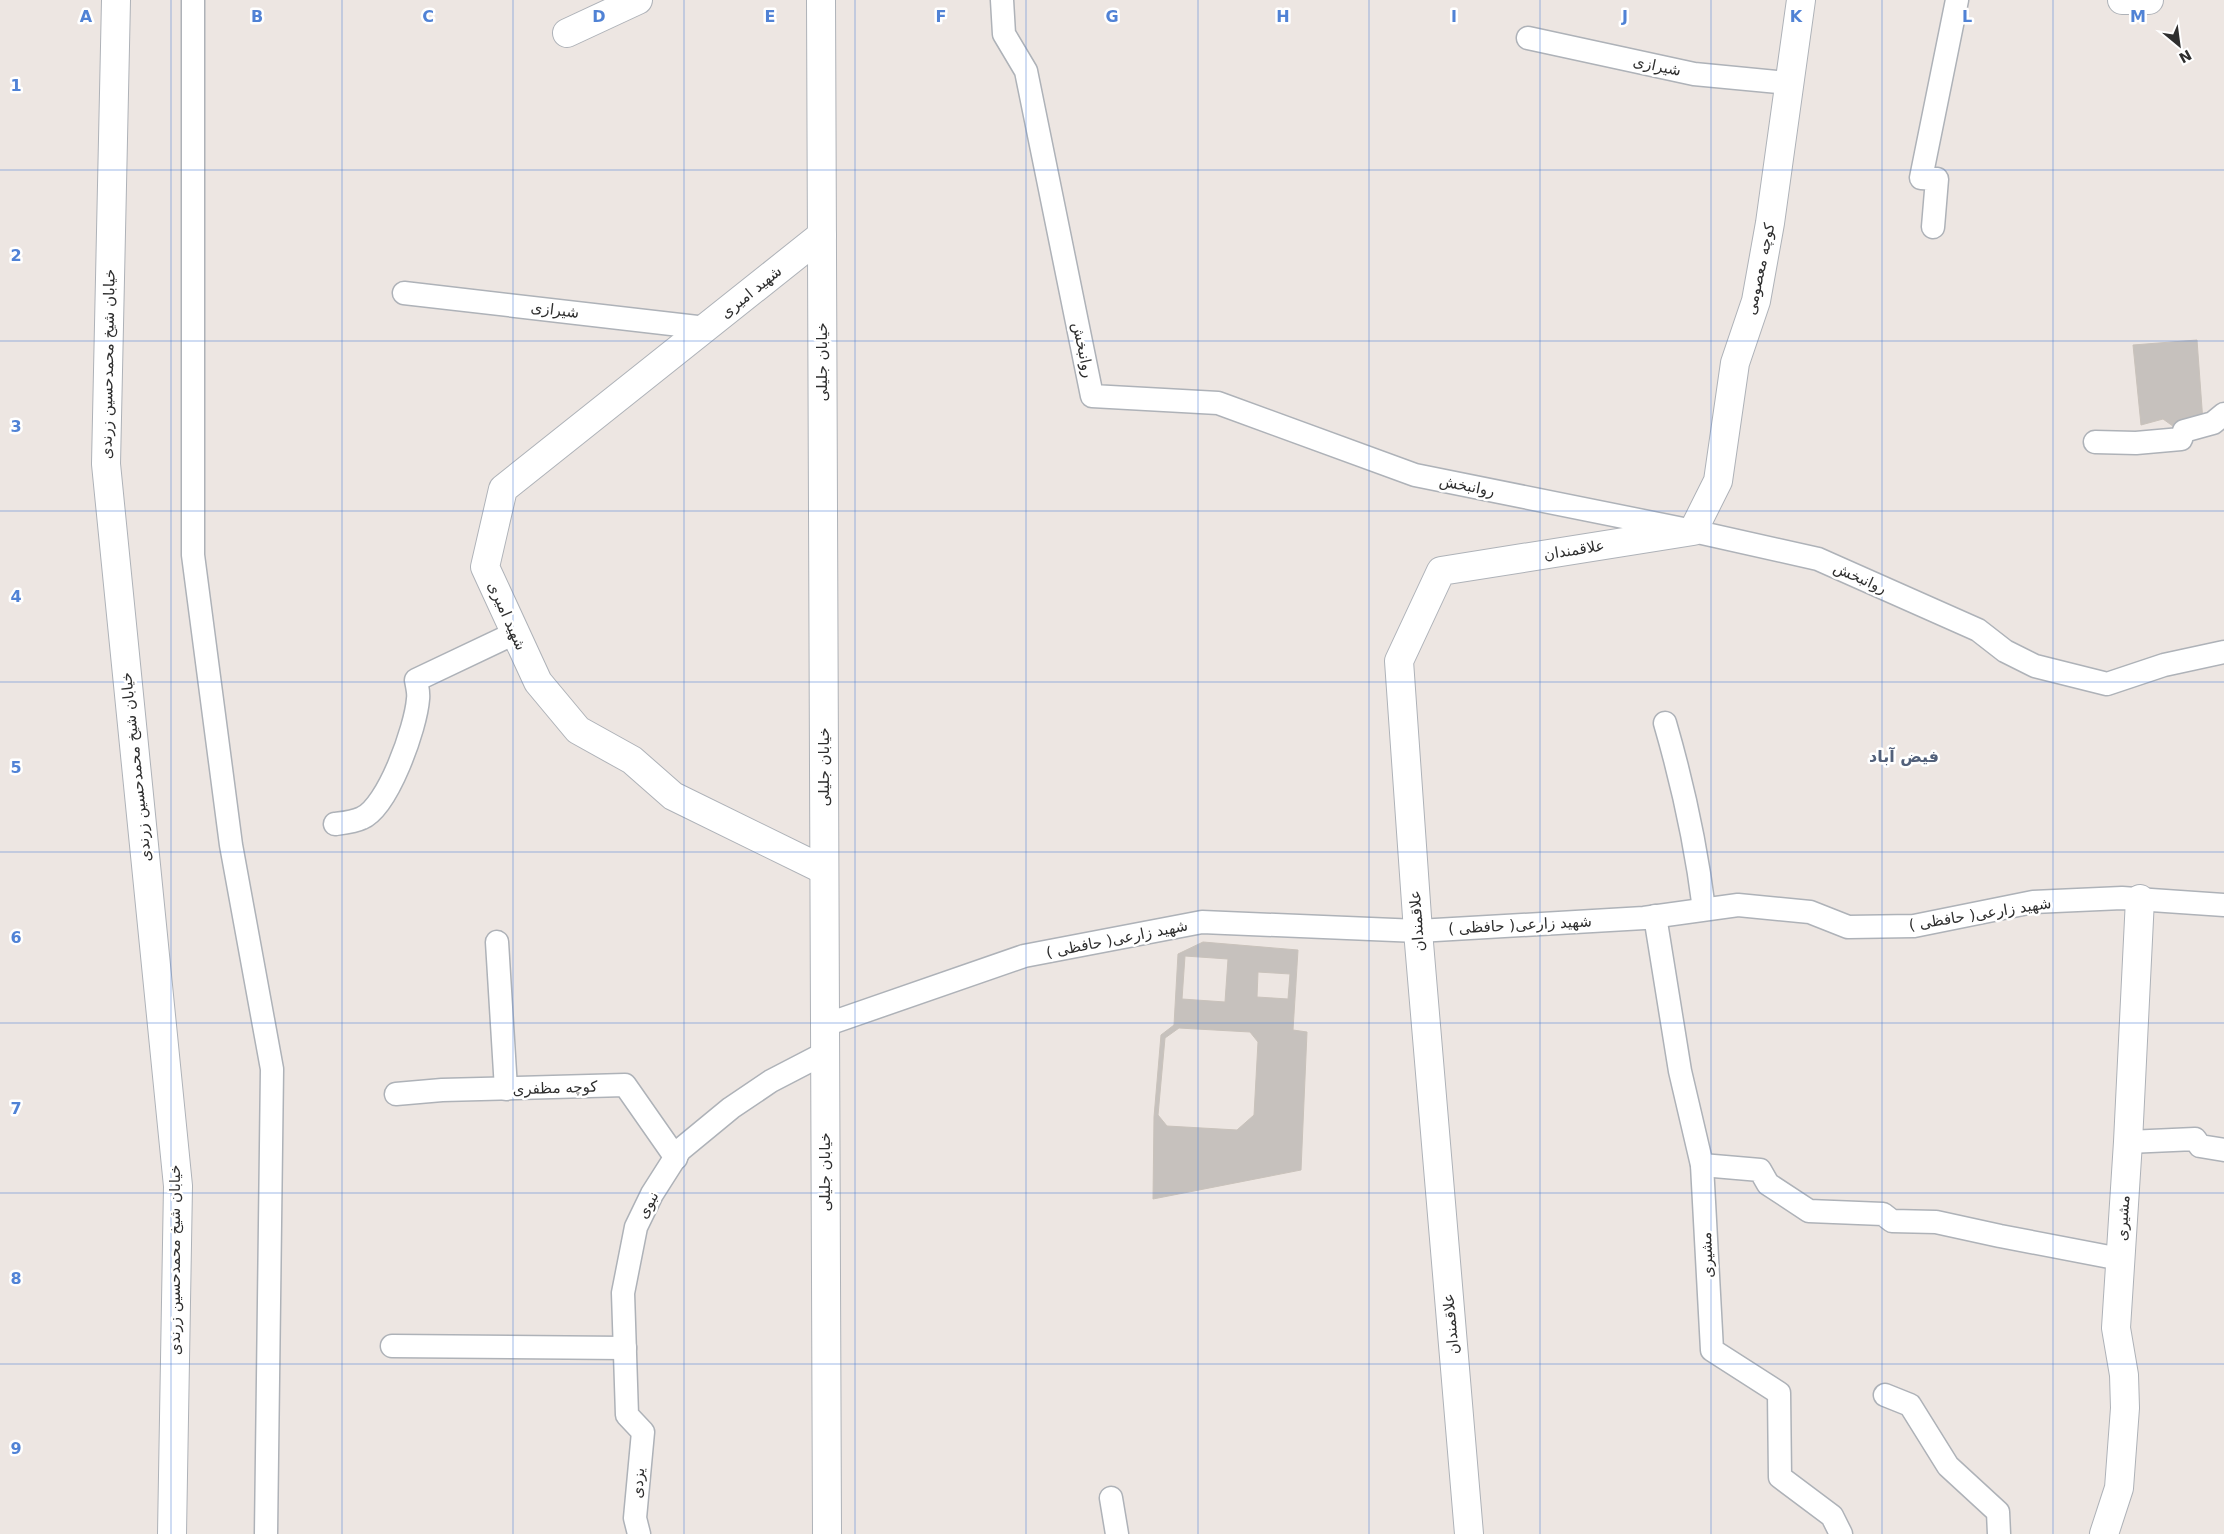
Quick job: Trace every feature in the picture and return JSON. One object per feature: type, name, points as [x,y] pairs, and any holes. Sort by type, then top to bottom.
[{"type":"street","name":"خیابان شیخ محمدحسین زرندی","points":[[116,0],[106,464],[178,1186],[172,1534]]},
{"type":"street","points":[[567,33],[638,0]]},
{"type":"street","name":"خیابان جلیلی","points":[[821,0],[827,1534]]},
{"type":"street","name":"کوچه معصومی","points":[[1693,531],[1718,481],[1735,363],[1756,301],[1770,223],[1801,0]]},
{"type":"street","points":[[2122,0],[2149,0]]},
{"type":"street","name":"شهید امیری","points":[[822,235],[503,489],[485,567],[538,682],[578,730],[632,760],[673,796],[824,870]]},
{"type":"street","name":"علاقمندان","points":[[1469,1534],[1418,931],[1399,661],[1441,571],[1693,531]]},
{"type":"street","name":"مشیری","points":[[2104,1534],[2119,1488],[2125,1408],[2124,1375],[2116,1328],[2128,1142],[2140,899]]},
{"type":"lane","points":[[193,0],[193,556],[231,845],[272,1069],[266,1534]]},
{"type":"lane","name":"روانبخش","points":[[1002,0],[1004,34],[1026,71],[1092,396],[1218,403],[1415,475],[1693,531],[1818,559],[1978,630],[2005,651],[2035,666],[2107,684],[2164,665],[2224,652]]},
{"type":"lane","points":[[1934,227],[1938,179],[1921,178],[1957,0]]},
{"type":"lane","name":"شیرازی","points":[[1528,38],[1694,74],[1788,83]]},
{"type":"lane","name":"شیرازی","points":[[404,293],[706,328]]},
{"type":"lane","points":[[2096,442],[2136,443],[2181,439],[2184,431],[2212,423],[2224,414]]},
{"type":"lane","points":[[335,824],[362,818],[376,807],[401,762],[410,734],[418,699],[416,680],[515,633]]},
{"type":"lane","points":[[1665,723],[1681,780],[1696,847],[1704,909]]},
{"type":"lane","name":"شهید زارعی( حافظی )","points":[[825,1025],[1024,956],[1202,922],[1418,931],[1655,916],[1738,905],[1810,912],[1848,927],[1914,926],[2033,902],[2140,899],[2224,905]]},
{"type":"lane","name":"مشیری","points":[[1655,916],[1680,1071],[1702,1165],[1712,1350],[1779,1392],[1780,1477],[1832,1516],[1841,1534]]},
{"type":"lane","points":[[497,942],[506,1089]]},
{"type":"lane","name":"نبوی","points":[[643,1432],[627,1415],[623,1293],[636,1227],[652,1194],[680,1150],[731,1108],[771,1081],[825,1053]]},
{"type":"lane","name":"کوچه مظفری","points":[[396,1094],[442,1090],[625,1085],[676,1158]]},
{"type":"lane","points":[[2128,1142],[2195,1139],[2200,1146],[2224,1150]]},
{"type":"lane","points":[[1702,1165],[1760,1170],[1768,1184],[1809,1211],[1883,1214],[1892,1221],[1936,1222],[2120,1259]]},
{"type":"lane","points":[[392,1346],[625,1348]]},
{"type":"lane","points":[[1885,1395],[1910,1404],[1948,1466],[1998,1512],[2000,1534]]},
{"type":"lane","name":"یزدی","points":[[638,1534],[635,1518],[643,1432]]},
{"type":"lane","points":[[1111,1498],[1117,1534]]},
{"type":"building","points":[[2197,340],[2203,422],[2177,429],[2163,419],[2141,425],[2133,345]]},
{"type":"building","points":[[1203,942],[1298,950],[1293,1030],[1307,1032],[1301,1170],[1153,1199],[1154,1117],[1161,1035],[1174,1025],[1178,954]],"holes":[[[1185,956],[1228,959],[1225,1002],[1182,999]],[[1258,972],[1290,974],[1288,999],[1257,997]],[[1179,1028],[1250,1032],[1258,1042],[1254,1115],[1237,1130],[1167,1126],[1158,1115],[1165,1038]]]},
{"type":"district","name":"فیض آباد","points":[[1904,756]]}]
